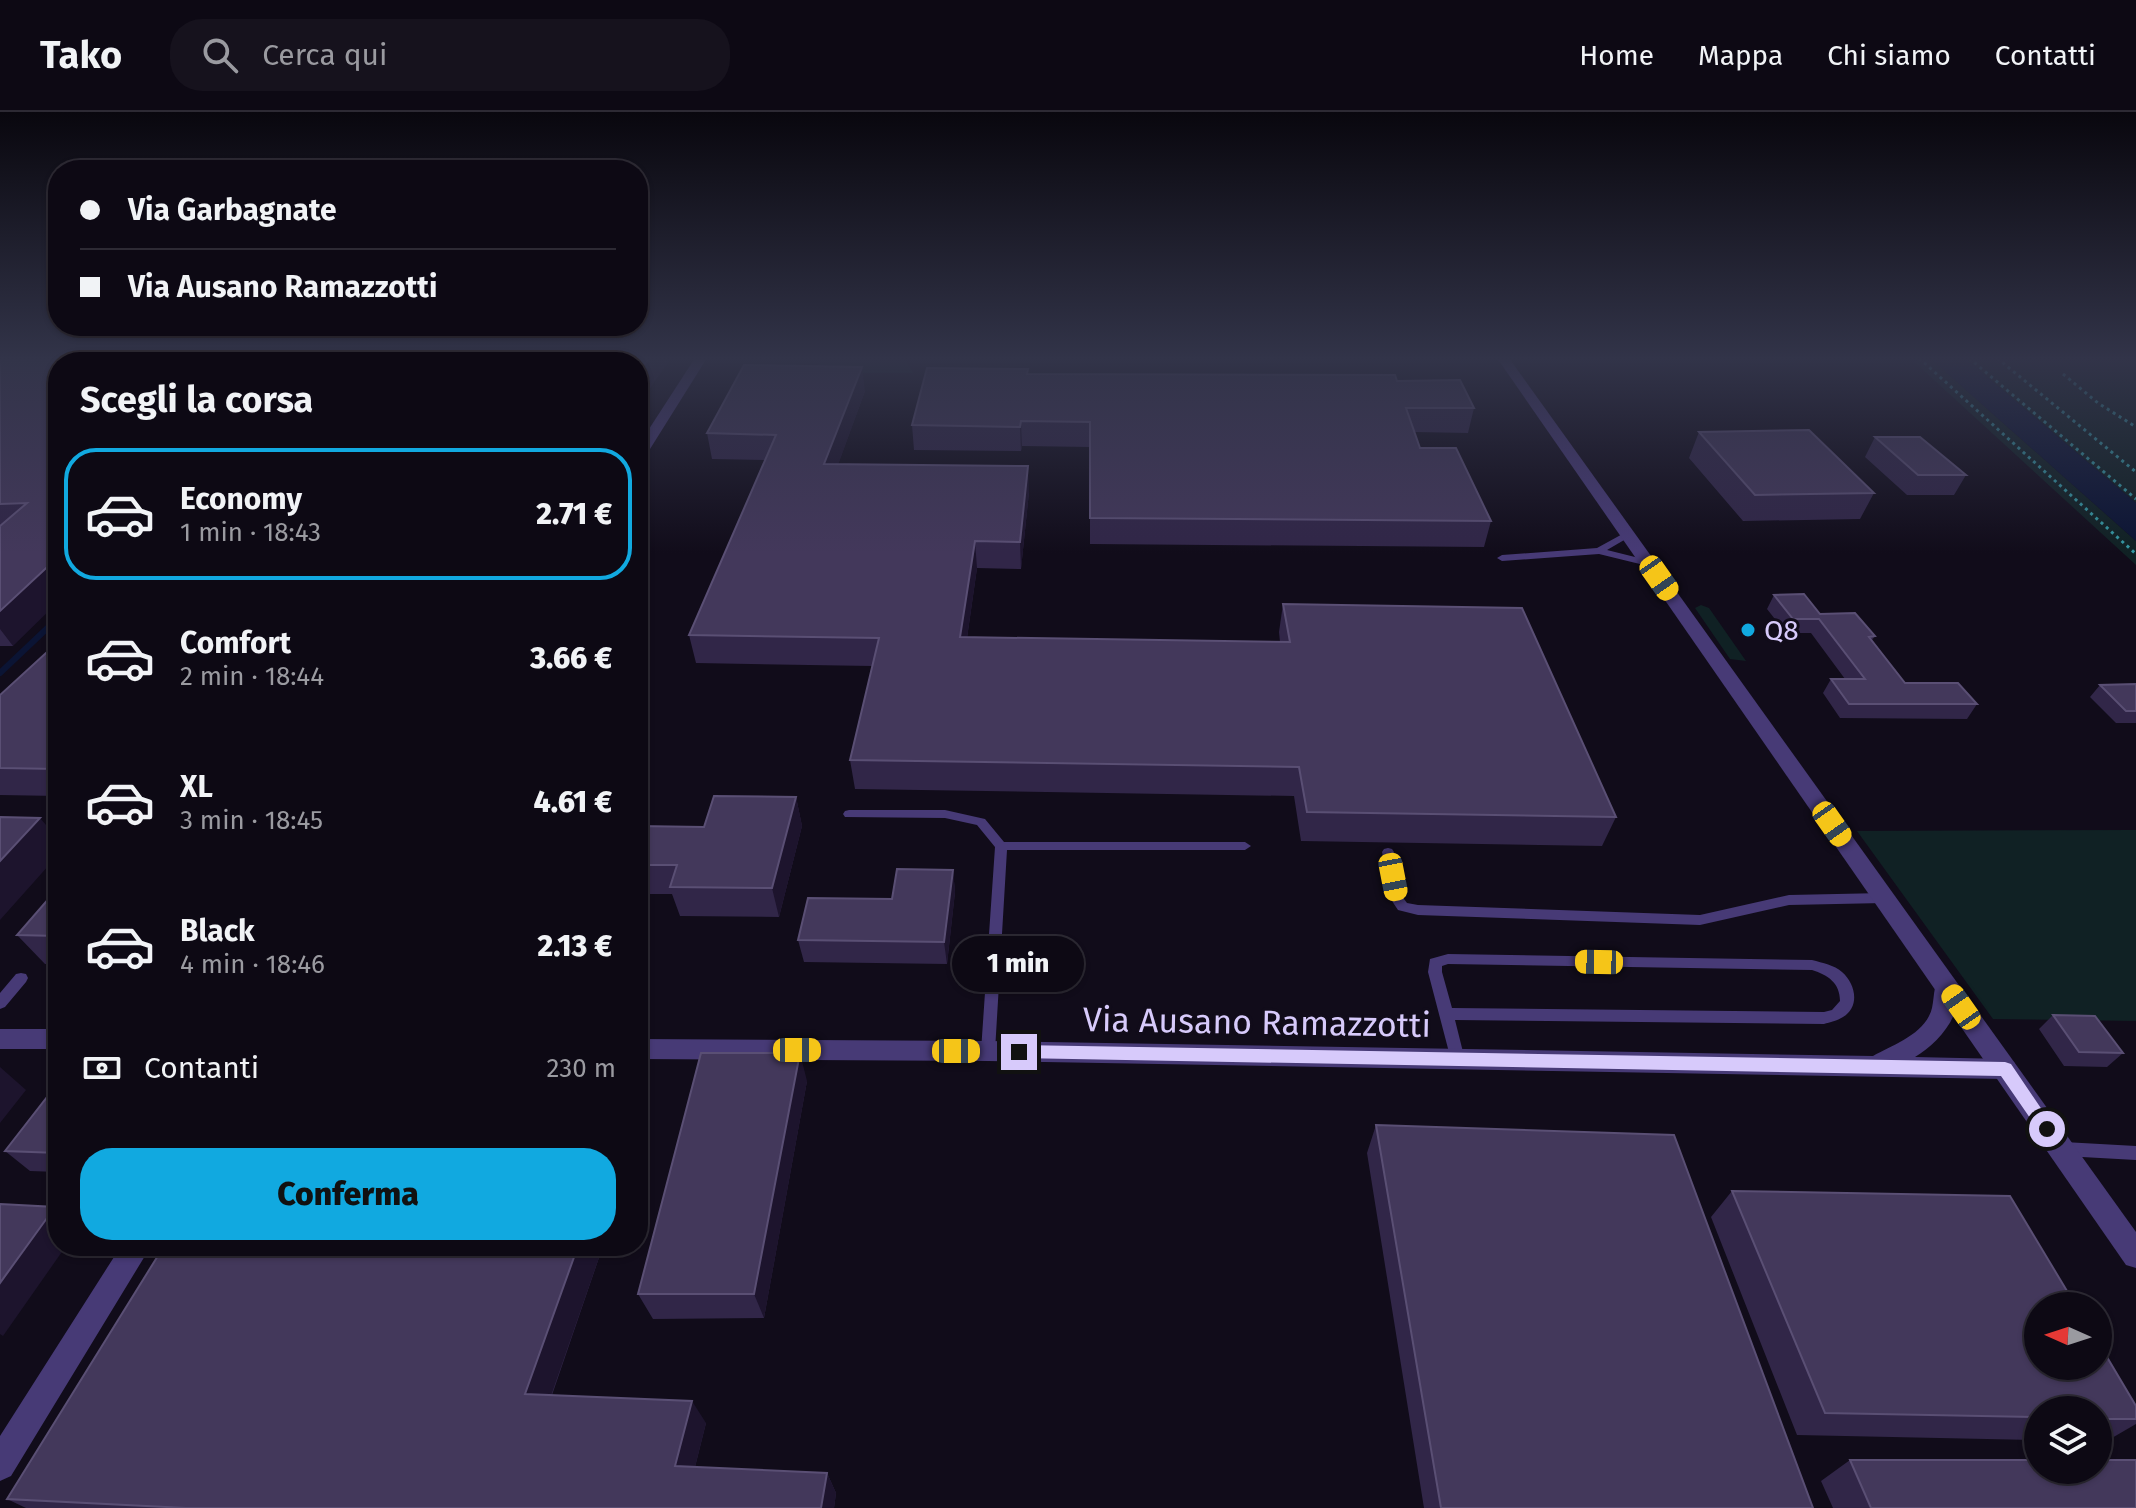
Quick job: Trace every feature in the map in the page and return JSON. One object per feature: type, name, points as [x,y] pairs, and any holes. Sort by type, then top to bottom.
[{"type":"street","points":[[648,441],[660,423]]},
{"type":"street","points":[[1549,423],[2136,1255]]},
{"type":"street","points":[[1874,1068],[1918,1043],[1941,1020],[1946,986]]},
{"type":"street","points":[[0,1039],[48,1039]]},
{"type":"street","name":"Via Ausano Ramazzotti","points":[[648,1049],[988,1051],[2005,1069]]},
{"type":"street","points":[[0,1465],[131,1256]]},
{"type":"lane","points":[[1599,551],[1628,534]]},
{"type":"lane","points":[[1502,558],[1599,551],[1648,563]]},
{"type":"lane","points":[[849,814],[945,814],[981,822],[1001,846],[988,1051]]},
{"type":"lane","points":[[1001,846],[1245,846]]},
{"type":"lane","points":[[1388,852],[1398,901],[1403,907],[1418,910],[1700,920],[1789,900],[1884,898]]},
{"type":"lane","points":[[1447,1014],[1824,1018],[1836,1017],[1847,997],[1840,975],[1829,968],[1812,965],[1448,959],[1435,963],[1447,1014],[1458,1060]]},
{"type":"lane","points":[[0,1003],[21,978]]},
{"type":"lane","points":[[2061,1149],[2136,1153]]},
{"type":"path","points":[[1991,423],[2136,554]]},
{"type":"path","points":[[2046,423],[2136,499]]},
{"type":"path","points":[[2076,423],[2136,472]]},
{"type":"shaded area","points":[[1981,423],[2003,423],[2136,541],[2136,565]]},
{"type":"shaded area","points":[[2042,423],[2136,423],[2136,503]]},
{"type":"shaded area","points":[[1701,605],[1709,608],[1746,661],[1730,659],[1695,608]]},
{"type":"shaded area","points":[[2136,830],[2136,1021],[1993,1019],[1857,831]]},
{"type":"water","points":[[2003,423],[2042,423],[2136,503],[2136,541]]},
{"type":"building","points":[[0,423],[48,423],[48,566],[0,611],[0,526],[27,503],[0,504]]},
{"type":"building","points":[[712,423],[840,423],[824,464],[1028,466],[1020,542],[975,541],[960,637],[1290,642],[1283,604],[1522,608],[1616,817],[1307,812],[1299,767],[850,760],[879,638],[689,635],[776,435],[707,433]]},
{"type":"building","points":[[912,423],[1021,423],[1020,427]]},
{"type":"building","points":[[1090,423],[1411,423],[1420,448],[1456,448],[1491,521],[1090,518]]},
{"type":"building","points":[[1809,430],[1874,493],[1755,495],[1699,432]]},
{"type":"building","points":[[1875,437],[1920,437],[1966,475],[1918,475]]},
{"type":"building","points":[[1804,594],[1820,614],[1855,613],[1875,636],[1869,637],[1905,683],[1958,683],[1977,704],[1849,704],[1831,679],[1865,679],[1819,619],[1793,619],[1774,595]]},
{"type":"building","points":[[48,651],[48,769],[0,768],[0,695]]},
{"type":"building","points":[[2136,684],[2136,711],[2126,711],[2100,685]]},
{"type":"building","points":[[714,796],[796,797],[772,888],[670,887],[677,865],[648,865],[648,826],[704,827]]},
{"type":"building","points":[[0,817],[40,818],[0,861]]},
{"type":"building","points":[[897,869],[953,870],[944,942],[798,940],[808,898],[892,899]]},
{"type":"building","points":[[48,899],[48,936],[17,935]]},
{"type":"building","points":[[2053,1015],[2095,1016],[2123,1053],[2079,1052]]},
{"type":"building","points":[[701,1053],[800,1053],[754,1294],[638,1294]]},
{"type":"building","points":[[48,1096],[48,1153],[5,1151]]},
{"type":"building","points":[[1376,1125],[1674,1135],[1813,1508],[1441,1508]]},
{"type":"building","points":[[1732,1191],[2010,1196],[2068,1292],[2024,1292],[2024,1380],[2112,1380],[2112,1366],[2136,1406],[2136,1419],[2112,1419],[2112,1396],[2024,1396],[2024,1417],[1825,1413]]},
{"type":"building","points":[[0,1204],[48,1207],[48,1217],[0,1283]]},
{"type":"building","points":[[158,1256],[574,1256],[525,1394],[692,1401],[675,1466],[827,1473],[821,1508],[186,1508],[7,1499]]},
{"type":"building","points":[[1850,1460],[2024,1460],[2024,1484],[2112,1484],[2112,1460],[2136,1460],[2136,1508],[1871,1508]]},
{"type":"waterway","points":[[0,673],[48,627]]},
{"type":"place","name":"Q8","points":[[1748,630]]},
{"type":"route","points":[[1019,1052],[2005,1069],[2047,1129]]}]
